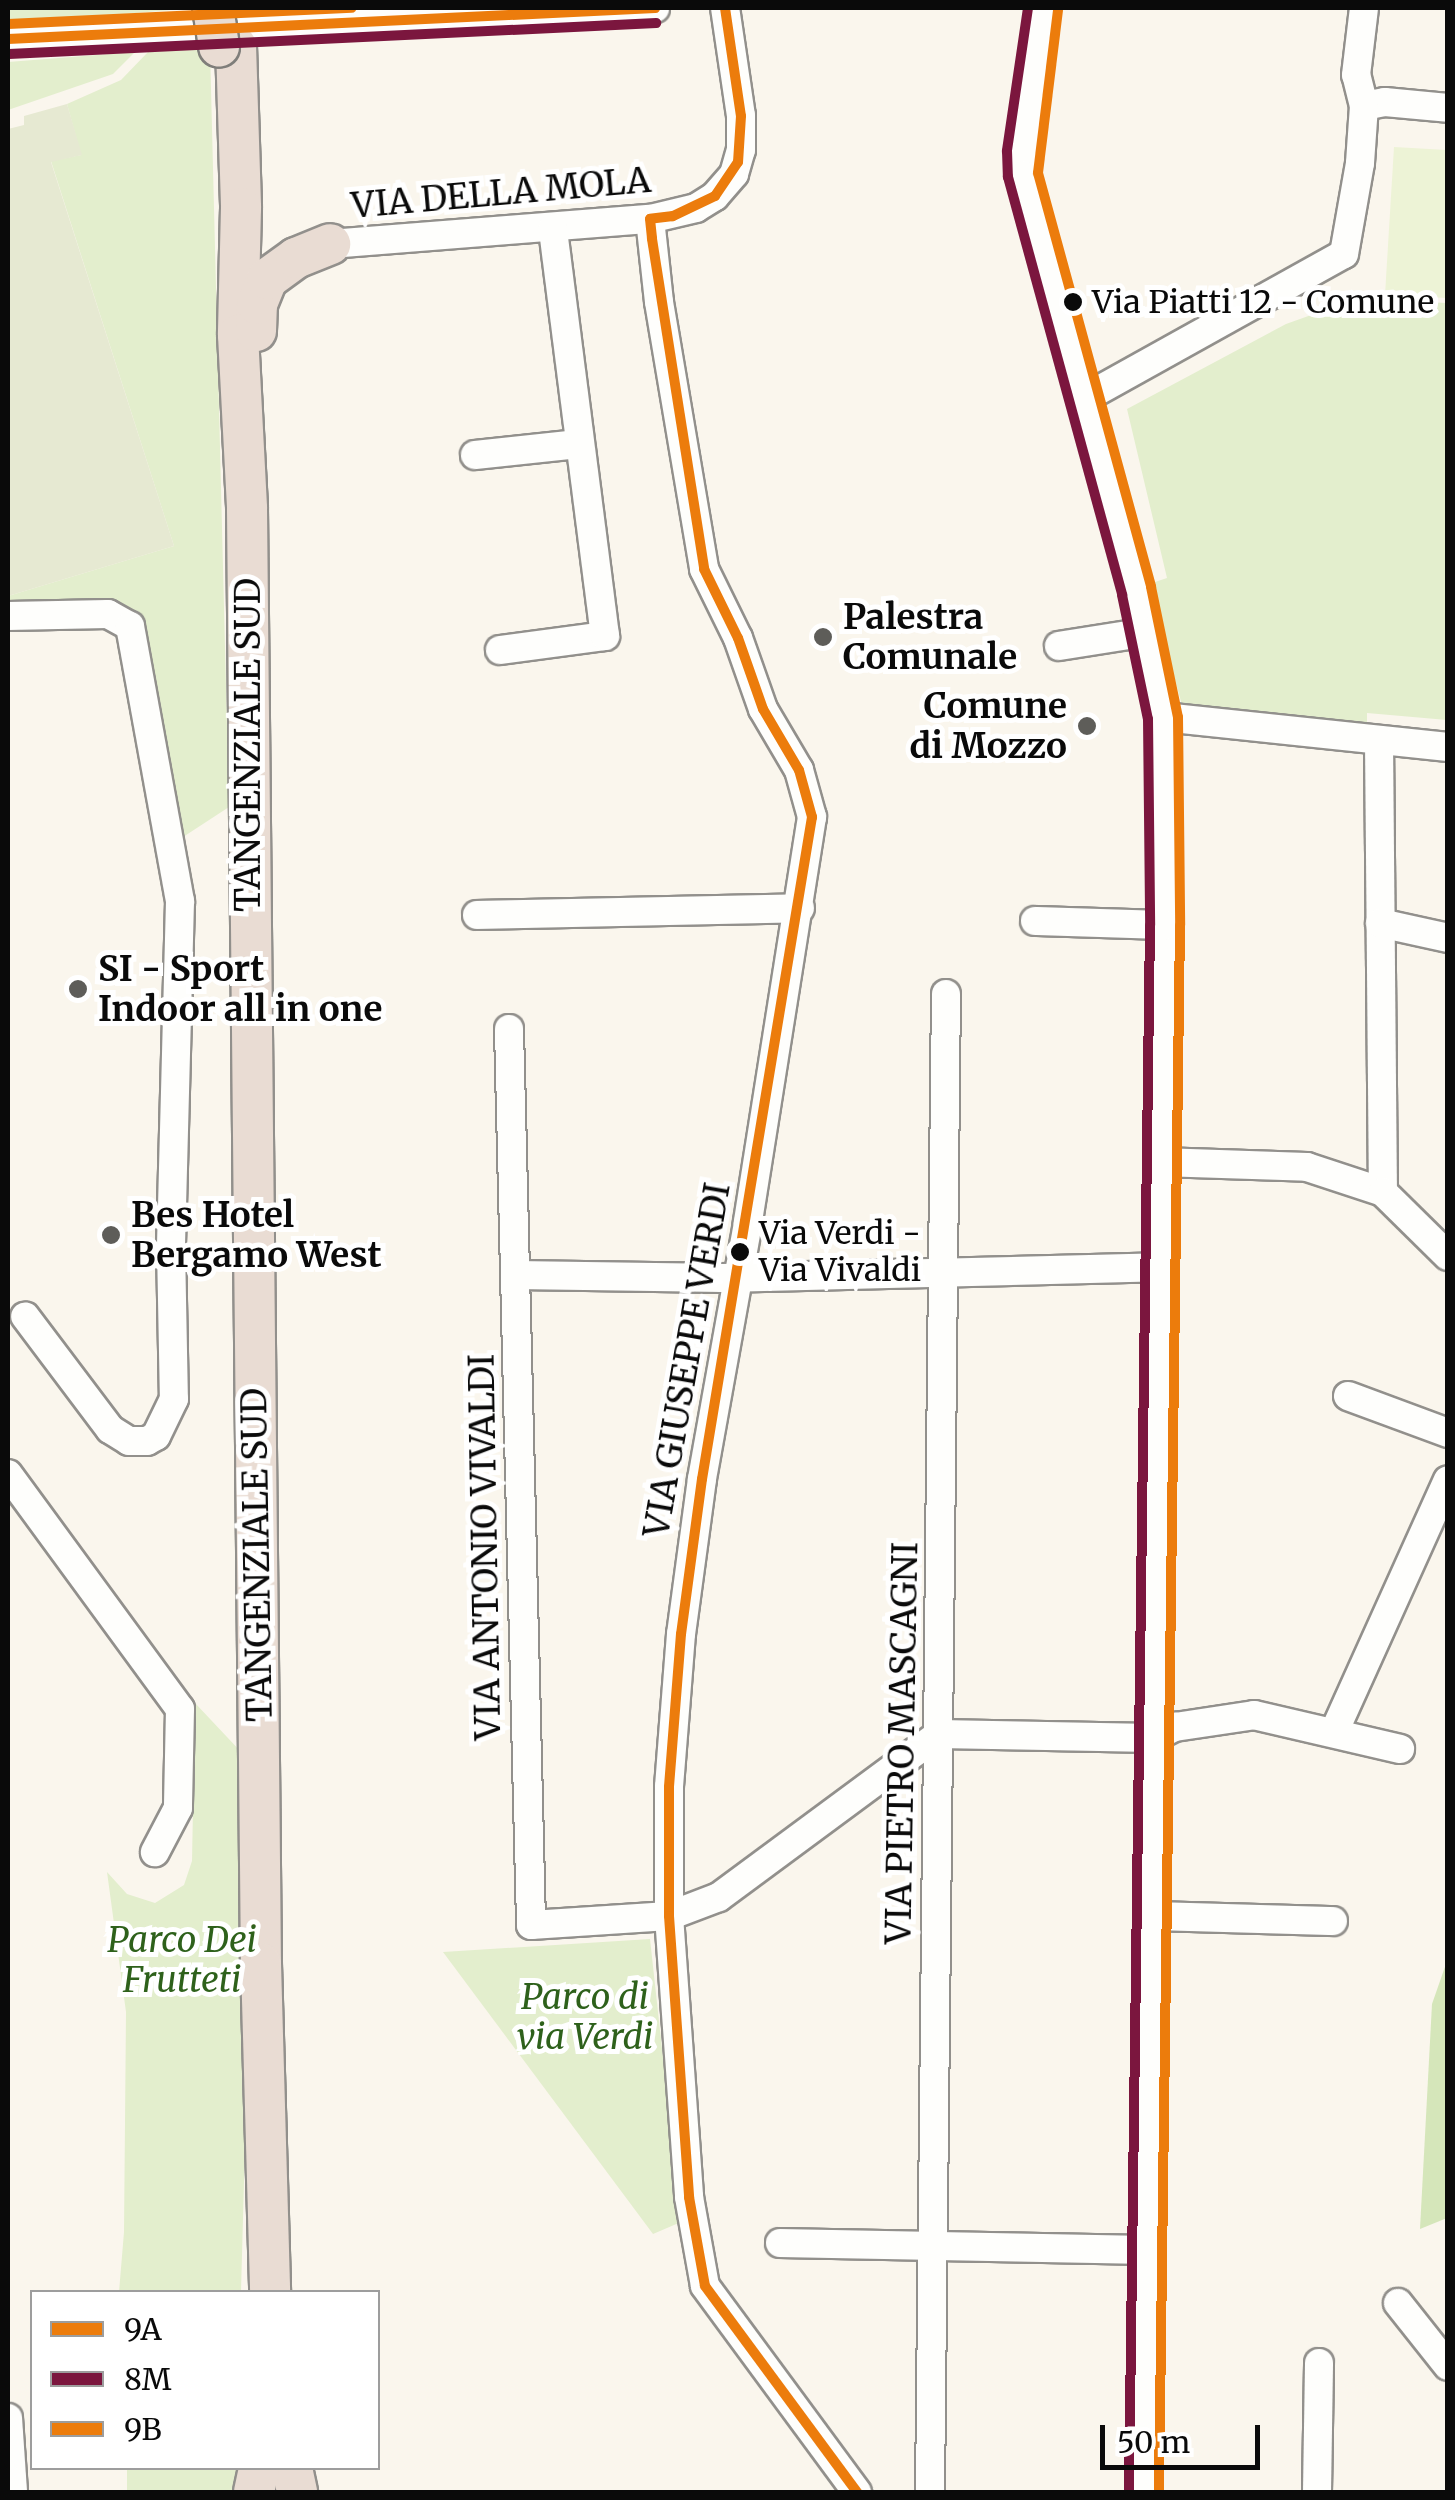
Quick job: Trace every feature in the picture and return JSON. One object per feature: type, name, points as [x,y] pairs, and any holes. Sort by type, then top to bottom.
[{"type":"highway","points":[[213,8],[230,34],[224,187],[238,335]]},
{"type":"highway","name":"TANGENZIALE SUD","points":[[230,34],[241,208],[238,335],[247,509],[260,1964]]},
{"type":"highway","points":[[241,208],[283,238],[330,244]]},
{"type":"highway","points":[[247,509],[260,291],[277,269],[330,244]]},
{"type":"highway","points":[[252,2290],[252,2068],[260,1964]]},
{"type":"highway","points":[[260,1964],[270,2290]]},
{"type":"street","points":[[8,39],[656,8]]},
{"type":"street","name":"VIA DELLA MOLA","points":[[330,244],[650,219],[684,212],[715,196],[738,162],[741,116],[725,8]]},
{"type":"street","points":[[1043,8],[1022,153],[1023,175],[1148,632],[1163,717],[1165,924],[1144,2492]]},
{"type":"street","points":[[1085,398],[1338,261],[1350,238],[1364,106],[1356,74],[1364,8]]},
{"type":"street","points":[[1364,106],[1385,102],[1448,108]]},
{"type":"street","name":"VIA GIUSEPPE VERDI","points":[[650,219],[671,383],[704,569],[738,638],[763,709],[799,770],[810,801],[800,908],[702,1479],[682,1634],[669,1787],[668,1916],[689,2196],[705,2286],[857,2492]]},
{"type":"street","points":[[500,650],[605,636],[553,228]]},
{"type":"street","points":[[476,455],[578,444]]},
{"type":"street","points":[[8,616],[108,614],[130,626],[180,901],[172,1247],[174,1399],[156,1436],[147,1441],[129,1440],[110,1429],[26,1316]]},
{"type":"street","points":[[1058,646],[1148,632]]},
{"type":"street","points":[[1163,717],[1448,747]]},
{"type":"street","points":[[1379,740],[1384,1192]]},
{"type":"street","points":[[477,916],[800,908]]},
{"type":"street","points":[[1035,920],[1165,924]]},
{"type":"street","points":[[1380,924],[1448,938]]},
{"type":"street","name":"VIA PIETRO MASCAGNI","points":[[930,2492],[946,994]]},
{"type":"street","name":"VIA ANTONIO VIVALDI","points":[[509,1028],[531,1925],[668,1916]]},
{"type":"street","points":[[1160,1162],[1308,1168],[1384,1192],[1448,1256]]},
{"type":"street","points":[[516,1275],[738,1277],[1159,1267]]},
{"type":"street","points":[[1348,1396],[1448,1432]]},
{"type":"street","points":[[8,1474],[180,1709],[178,1808],[155,1852]]},
{"type":"street","points":[[1335,1730],[1448,1480]]},
{"type":"street","points":[[668,1916],[719,1897],[939,1734],[1153,1738],[1175,1728],[1254,1715],[1335,1730],[1400,1748]]},
{"type":"street","points":[[1151,1916],[1334,1920]]},
{"type":"street","points":[[780,2243],[1147,2250]]},
{"type":"street","points":[[1398,2304],[1448,2366]]},
{"type":"street","points":[[1317,2492],[1319,2364]]},
{"type":"street","points":[[8,2418],[14,2492]]},
{"type":"green space","points":[[194,8],[8,24],[8,9]]},
{"type":"green space","points":[[210,48],[229,807],[180,839],[110,603],[8,604],[8,596],[174,546],[51,161],[81,155],[67,104],[121,80],[148,52]]},
{"type":"green space","points":[[135,52],[113,74],[8,110],[8,62]]},
{"type":"green space","points":[[67,104],[82,155],[51,162],[174,546],[8,596],[8,129],[24,125],[24,116]]},
{"type":"green space","points":[[1394,147],[1447,150],[1447,298],[1385,295]]},
{"type":"green space","points":[[1356,299],[1447,303],[1447,720],[1367,713],[1367,729],[1183,709],[1149,584],[1167,578],[1127,409],[1286,324]]},
{"type":"green space","name":"Parco Dei Frutteti","points":[[195,1703],[243,1754],[245,2145],[241,2290],[119,2290],[124,2232],[126,2012],[107,1872],[127,1894],[155,1903],[184,1885],[192,1861]]},
{"type":"green space","name":"Parco di via Verdi","points":[[650,1939],[681,2222],[653,2234],[443,1952]]},
{"type":"green space","points":[[1447,1961],[1447,2218],[1420,2229],[1432,2004]]},
{"type":"green space","points":[[127,2470],[248,2470],[248,2492],[127,2492]]},
{"type":"transit line","name":"9B","points":[[8,24],[352,8]]},
{"type":"transit line","name":"9A","points":[[8,39],[655,8]]},
{"type":"transit line","name":"9A","points":[[725,8],[741,116],[738,162],[715,196],[673,216],[650,219],[652,239],[704,569],[738,638],[763,709],[799,770],[812,817],[702,1479],[681,1634],[669,1787],[669,1916],[689,2197],[705,2286],[857,2492]]},
{"type":"transit line","name":"8M","points":[[1028,8],[1007,151],[1008,177],[1122,595],[1148,719],[1150,925],[1129,2492]]},
{"type":"transit line","name":"9B","points":[[1058,10],[1038,173],[1151,587],[1178,717],[1180,925],[1159,2492]]},
{"type":"transit line","name":"8M","points":[[9,54],[656,23]]},
{"type":"place","name":"Via Piatti 12 - Comune","points":[[1073,302]]},
{"type":"place","name":"Palestra Comunale","points":[[823,637]]},
{"type":"place","name":"Comune di Mozzo","points":[[1087,726]]},
{"type":"place","name":"SI - Sport Indoor all in one","points":[[78,989]]},
{"type":"place","name":"Bes Hotel Bergamo West","points":[[111,1235]]},
{"type":"place","name":"Via Verdi - Via Vivaldi","points":[[740,1252]]}]
